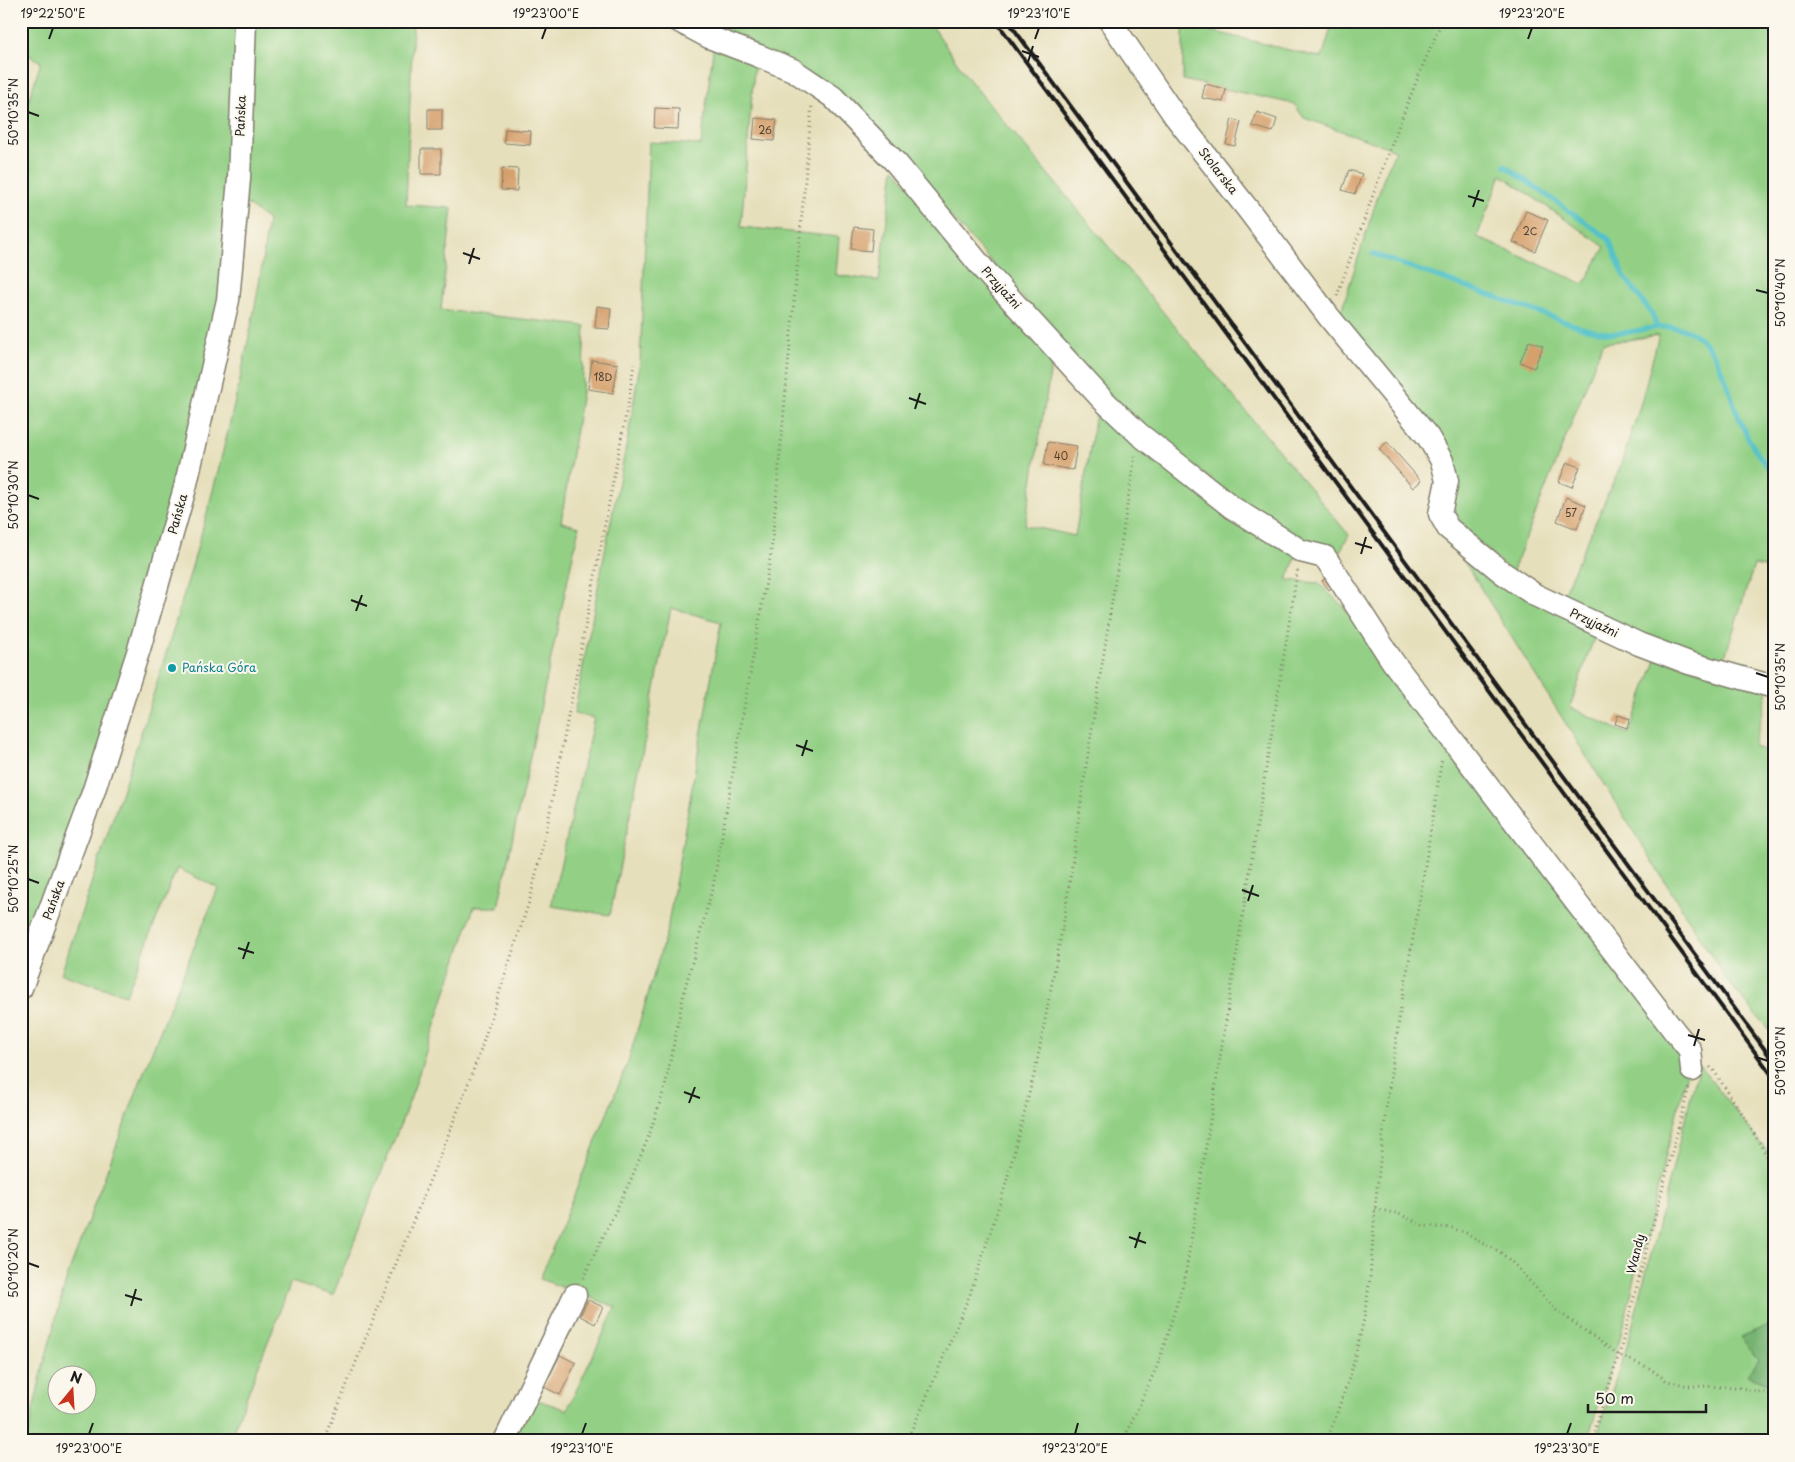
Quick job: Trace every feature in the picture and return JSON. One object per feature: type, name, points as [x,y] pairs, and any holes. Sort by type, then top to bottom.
[{"type":"street","name":"Pańska","points":[[21,988],[93,793],[139,649],[186,488],[228,300],[239,179],[245,21]]},
{"type":"street","name":"Przyjaźni","points":[[679,21],[709,37],[793,70],[833,97],[897,164],[985,271],[1102,399],[1139,434],[1233,508],[1301,551],[1326,558],[1393,662],[1446,730]]},
{"type":"street","name":"Stolarska","points":[[1110,21],[1175,116],[1329,318],[1428,437],[1442,461],[1448,481],[1440,514]]},
{"type":"street","name":"Przyjaźni","points":[[1440,514],[1448,528],[1503,573],[1535,595],[1639,644],[1689,662],[1774,687]]},
{"type":"street","points":[[1446,730],[1665,1019],[1691,1060]]},
{"type":"street","points":[[505,1441],[575,1295]]},
{"type":"path","points":[[1329,318],[1380,174],[1419,72],[1442,21]]},
{"type":"path","points":[[575,1295],[632,1177],[648,1138],[664,1087],[686,988],[713,887],[771,553],[814,84]]},
{"type":"path","points":[[324,1441],[455,1120],[478,1058],[530,899],[548,823],[634,364]]},
{"type":"path","points":[[906,1441],[970,1294],[1005,1187],[1036,1066],[1064,920],[1086,767],[1139,434]]},
{"type":"path","points":[[1122,1441],[1158,1364],[1185,1278],[1301,551]]},
{"type":"path","points":[[1327,1441],[1351,1373],[1364,1319],[1370,1278],[1375,1209],[1387,1101],[1446,730]]},
{"type":"path","points":[[1691,1060],[1714,1071],[1745,1118],[1774,1168]]},
{"type":"path","name":"Wandy","points":[[1591,1441],[1619,1355],[1691,1060]]},
{"type":"path","points":[[1375,1209],[1399,1214],[1424,1226],[1452,1228],[1466,1233],[1481,1243],[1499,1251],[1513,1262],[1556,1310],[1619,1355],[1649,1368],[1667,1381],[1688,1386],[1736,1387],[1774,1395]]},
{"type":"green space","points":[[21,21],[413,21],[406,205],[452,208],[441,310],[585,326],[582,392],[561,522],[579,527],[498,907],[474,907],[410,1100],[333,1295],[291,1282],[236,1424],[232,1441],[26,1441],[67,1277],[148,1061],[218,888],[177,868],[126,995],[61,974],[143,726],[194,560],[217,476],[237,391],[261,273],[268,220],[245,203],[220,303],[180,481],[86,791],[21,966],[21,124],[41,62],[21,51]]},
{"type":"green space","points":[[694,21],[929,21],[967,77],[1349,535],[1340,551],[1318,549],[1301,544],[1137,426],[883,140]]},
{"type":"green space","points":[[1333,21],[1774,21],[1774,569],[1754,565],[1723,663],[1682,653],[1560,601],[1619,470],[1640,406],[1659,335],[1603,343],[1512,573],[1447,512],[1454,483],[1338,321],[1384,177],[1396,150],[1304,118],[1294,104],[1183,80],[1183,24],[1322,58]],"holes":[[[1501,175],[1605,247],[1584,284],[1477,237]]]},
{"type":"green space","points":[[714,43],[755,58],[741,227],[839,237],[836,275],[879,281],[894,168],[1053,355],[1025,525],[1075,536],[1098,402],[1297,554],[1287,580],[1318,583],[1342,605],[1682,1052],[1688,1068],[1619,1342],[1587,1441],[510,1441],[529,1397],[567,1410],[616,1307],[540,1279],[628,1062],[667,930],[721,622],[671,608],[610,915],[551,906],[594,718],[574,714],[628,437],[640,363],[649,142],[701,145]]},
{"type":"green space","points":[[1455,547],[1595,635],[1570,707],[1628,734],[1657,658],[1768,691],[1754,747],[1774,753],[1774,1036],[1726,979]]},
{"type":"green space","points":[[1699,1065],[1774,1160],[1774,1326],[1769,1325],[1759,1359],[1748,1375],[1774,1385],[1774,1441],[1595,1441],[1628,1343]]},
{"type":"green space","points":[[1769,1325],[1774,1326],[1774,1385],[1747,1375],[1759,1359],[1740,1337]]},
{"type":"building","points":[[1205,84],[1226,89],[1223,102],[1202,98]]},
{"type":"building","points":[[655,108],[679,109],[678,129],[654,128]]},
{"type":"building","points":[[428,109],[442,109],[442,130],[428,130]]},
{"type":"building","points":[[1257,112],[1277,119],[1273,132],[1252,126]]},
{"type":"building","points":[[755,118],[777,120],[774,141],[753,139]]},
{"type":"building","points":[[1232,119],[1241,122],[1235,146],[1226,144]]},
{"type":"building","points":[[505,129],[531,131],[530,145],[504,143]]},
{"type":"building","points":[[421,149],[441,149],[441,174],[421,174]]},
{"type":"building","points":[[502,168],[518,169],[517,191],[501,190]]},
{"type":"building","points":[[1349,170],[1362,174],[1355,194],[1342,190]]},
{"type":"building","points":[[1526,211],[1548,220],[1535,251],[1513,242]]},
{"type":"building","points":[[854,227],[873,229],[871,251],[851,249]]},
{"type":"building","points":[[597,306],[611,308],[609,329],[595,328]]},
{"type":"building","points":[[1529,341],[1543,346],[1534,368],[1520,362]]},
{"type":"building","points":[[592,360],[618,364],[613,393],[588,389]]},
{"type":"building","points":[[1048,442],[1077,446],[1073,470],[1044,465]]},
{"type":"building","points":[[1387,442],[1421,481],[1413,488],[1379,449]]},
{"type":"building","points":[[1567,462],[1580,467],[1572,487],[1559,482]]},
{"type":"building","points":[[1566,497],[1586,505],[1577,529],[1557,521]]},
{"type":"building","points":[[1327,577],[1334,586],[1329,590],[1322,581]]},
{"type":"building","points":[[1618,715],[1630,719],[1627,728],[1615,724]]},
{"type":"building","points":[[588,1300],[603,1307],[595,1324],[580,1316]]},
{"type":"building","points":[[560,1355],[576,1363],[560,1395],[544,1387]]},
{"type":"waterway","points":[[1505,166],[1609,239],[1624,276],[1652,314],[1657,327]]},
{"type":"waterway","points":[[1373,254],[1586,329],[1613,333],[1670,327],[1692,333],[1703,341],[1719,364],[1746,433],[1758,454],[1774,473]]},
{"type":"railway","points":[[996,21],[1774,1078]]},
{"type":"railway","points":[[1008,21],[1774,1062]]},
{"type":"place","name":"Pańska Góra","points":[[172,668]]}]
